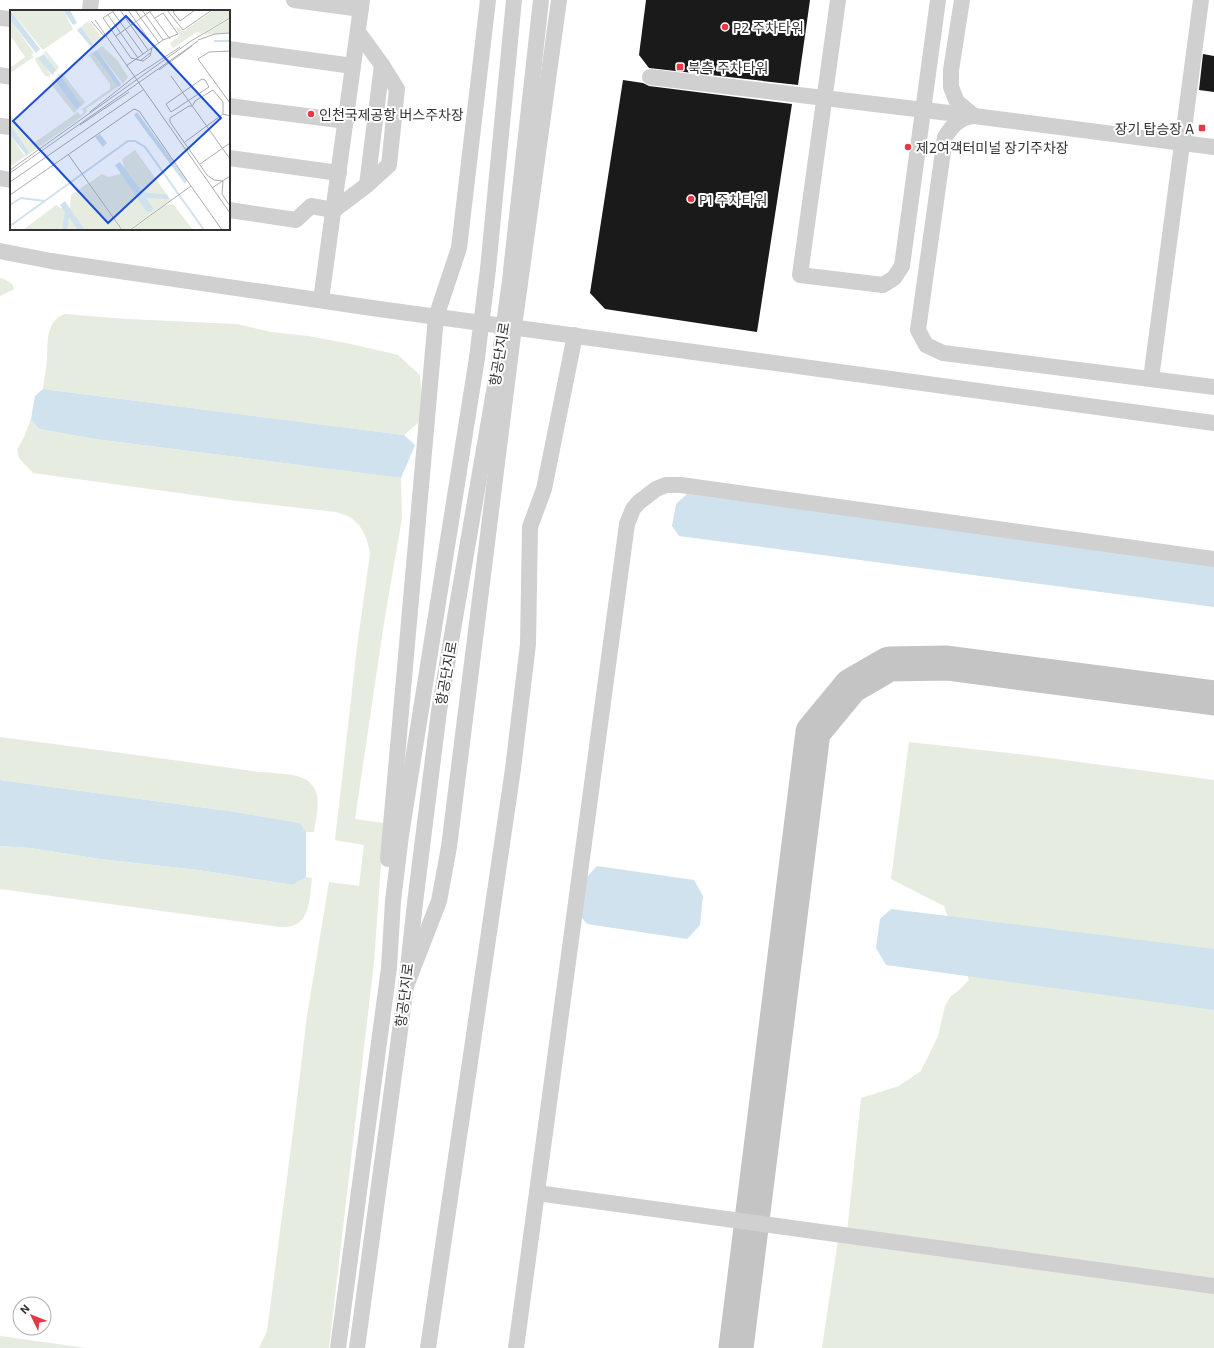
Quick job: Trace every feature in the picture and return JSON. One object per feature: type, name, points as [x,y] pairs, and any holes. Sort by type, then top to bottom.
[{"type":"street","points":[[90,10],[91,0]]},
{"type":"street","points":[[294,0],[362,5],[321,300]]},
{"type":"street","points":[[396,834],[436,317],[459,248],[488,0]]},
{"type":"street","name":"항공단지로","points":[[338,1348],[389,968],[388,900],[396,834],[477,358],[488,269],[514,0]]},
{"type":"street","name":"항공단지로","points":[[357,1348],[406,986],[415,903],[440,711],[498,368],[511,272],[541,0]]},
{"type":"street","points":[[406,986],[439,901],[449,847],[514,327],[559,0]]},
{"type":"street","points":[[838,0],[800,275],[883,285],[894,278],[902,266],[938,0]]},
{"type":"street","points":[[962,0],[951,70],[951,87],[957,102],[974,116]]},
{"type":"street","points":[[1151,379],[1201,0]]},
{"type":"street","points":[[0,18],[10,20]]},
{"type":"street","points":[[230,210],[296,220],[311,206],[334,210],[367,185],[389,165],[397,89],[358,32]]},
{"type":"street","points":[[230,49],[353,66]]},
{"type":"street","points":[[0,75],[10,77]]},
{"type":"street","points":[[650,77],[974,116],[1214,147]]},
{"type":"street","points":[[230,106],[346,121]]},
{"type":"street","points":[[974,116],[964,117],[953,126],[945,137],[918,330],[926,345],[943,353],[1214,387]]},
{"type":"street","points":[[0,126],[10,127]]},
{"type":"street","points":[[230,158],[339,173]]},
{"type":"street","points":[[0,178],[10,180]]},
{"type":"street","points":[[0,251],[51,262],[436,317],[1214,423]]},
{"type":"street","points":[[0,261],[51,262]]},
{"type":"street","points":[[428,1348],[513,769],[528,644],[530,527],[544,489],[575,335]]},
{"type":"street","points":[[516,1348],[627,524],[633,509],[639,502],[656,489],[666,485],[681,485],[1214,559]]},
{"type":"street","points":[[537,1193],[1214,1286]]},
{"type":"shaded area","points":[[0,278],[11,283],[14,289],[0,296]]},
{"type":"shaded area","points":[[65,314],[127,319],[236,324],[271,332],[308,336],[351,344],[398,355],[420,375],[421,390],[424,393],[420,417],[418,423],[404,435],[43,389],[49,333],[54,322]]},
{"type":"shaded area","points":[[31,419],[39,429],[95,439],[401,478],[402,518],[384,623],[355,819],[384,823],[374,962],[329,1348],[259,1348],[267,1331],[307,1016],[329,882],[359,886],[364,845],[335,840],[357,647],[370,554],[368,544],[362,529],[355,521],[348,516],[336,512],[230,500],[33,473],[19,458],[17,450]]},
{"type":"shaded area","points":[[0,737],[303,778],[313,786],[316,792],[318,805],[314,832],[306,832],[299,823],[229,811],[0,780]]},
{"type":"shaded area","points":[[909,742],[1027,755],[1214,780],[1214,1282],[847,1233],[861,1098],[899,1086],[921,1071],[938,1036],[945,1006],[951,996],[969,980],[944,906],[891,879]]},
{"type":"shaded area","points":[[0,846],[30,848],[100,859],[198,870],[293,885],[306,877],[312,878],[309,904],[303,918],[298,923],[280,927],[0,889]]},
{"type":"shaded area","points":[[838,1240],[1214,1290],[1214,1348],[822,1348]]},
{"type":"shaded area","points":[[0,1336],[86,1348],[0,1348]]},
{"type":"water","points":[[43,389],[404,435],[415,445],[401,478],[95,439],[39,429],[31,419],[35,396]]},
{"type":"water","points":[[687,494],[1214,563],[1214,607],[679,536],[672,526],[676,504]]},
{"type":"water","points":[[0,780],[229,811],[300,823],[306,832],[306,877],[293,885],[198,870],[100,859],[30,848],[0,846]]},
{"type":"water","points":[[597,866],[694,880],[703,896],[700,925],[687,939],[587,924],[579,914],[586,878]]},
{"type":"water","points":[[891,909],[1214,949],[1214,1010],[886,965],[876,948],[880,919]]},
{"type":"building","name":"P2 주차타워","points":[[646,0],[810,0],[798,85],[649,68],[639,55]]},
{"type":"building","points":[[1203,54],[1214,56],[1214,92],[1199,90]]},
{"type":"building","name":"P1 주차타워","points":[[623,80],[643,83],[649,86],[792,104],[757,332],[605,309],[590,293]]},
{"type":"taxiway","points":[[736,1348],[813,732],[851,686],[889,664],[947,663],[1214,698]]},
{"type":"place","name":"P2 주차타워","points":[[725,27]]},
{"type":"place","name":"북측 주차타워","points":[[680,67]]},
{"type":"place","name":"인천국제공항 버스주차장","points":[[311,114]]},
{"type":"place","name":"장기 탑승장 A","points":[[1202,128]]},
{"type":"place","name":"제2여객터미널 장기주차장","points":[[908,147]]},
{"type":"place","name":"P1 주차타워","points":[[691,199]]}]
